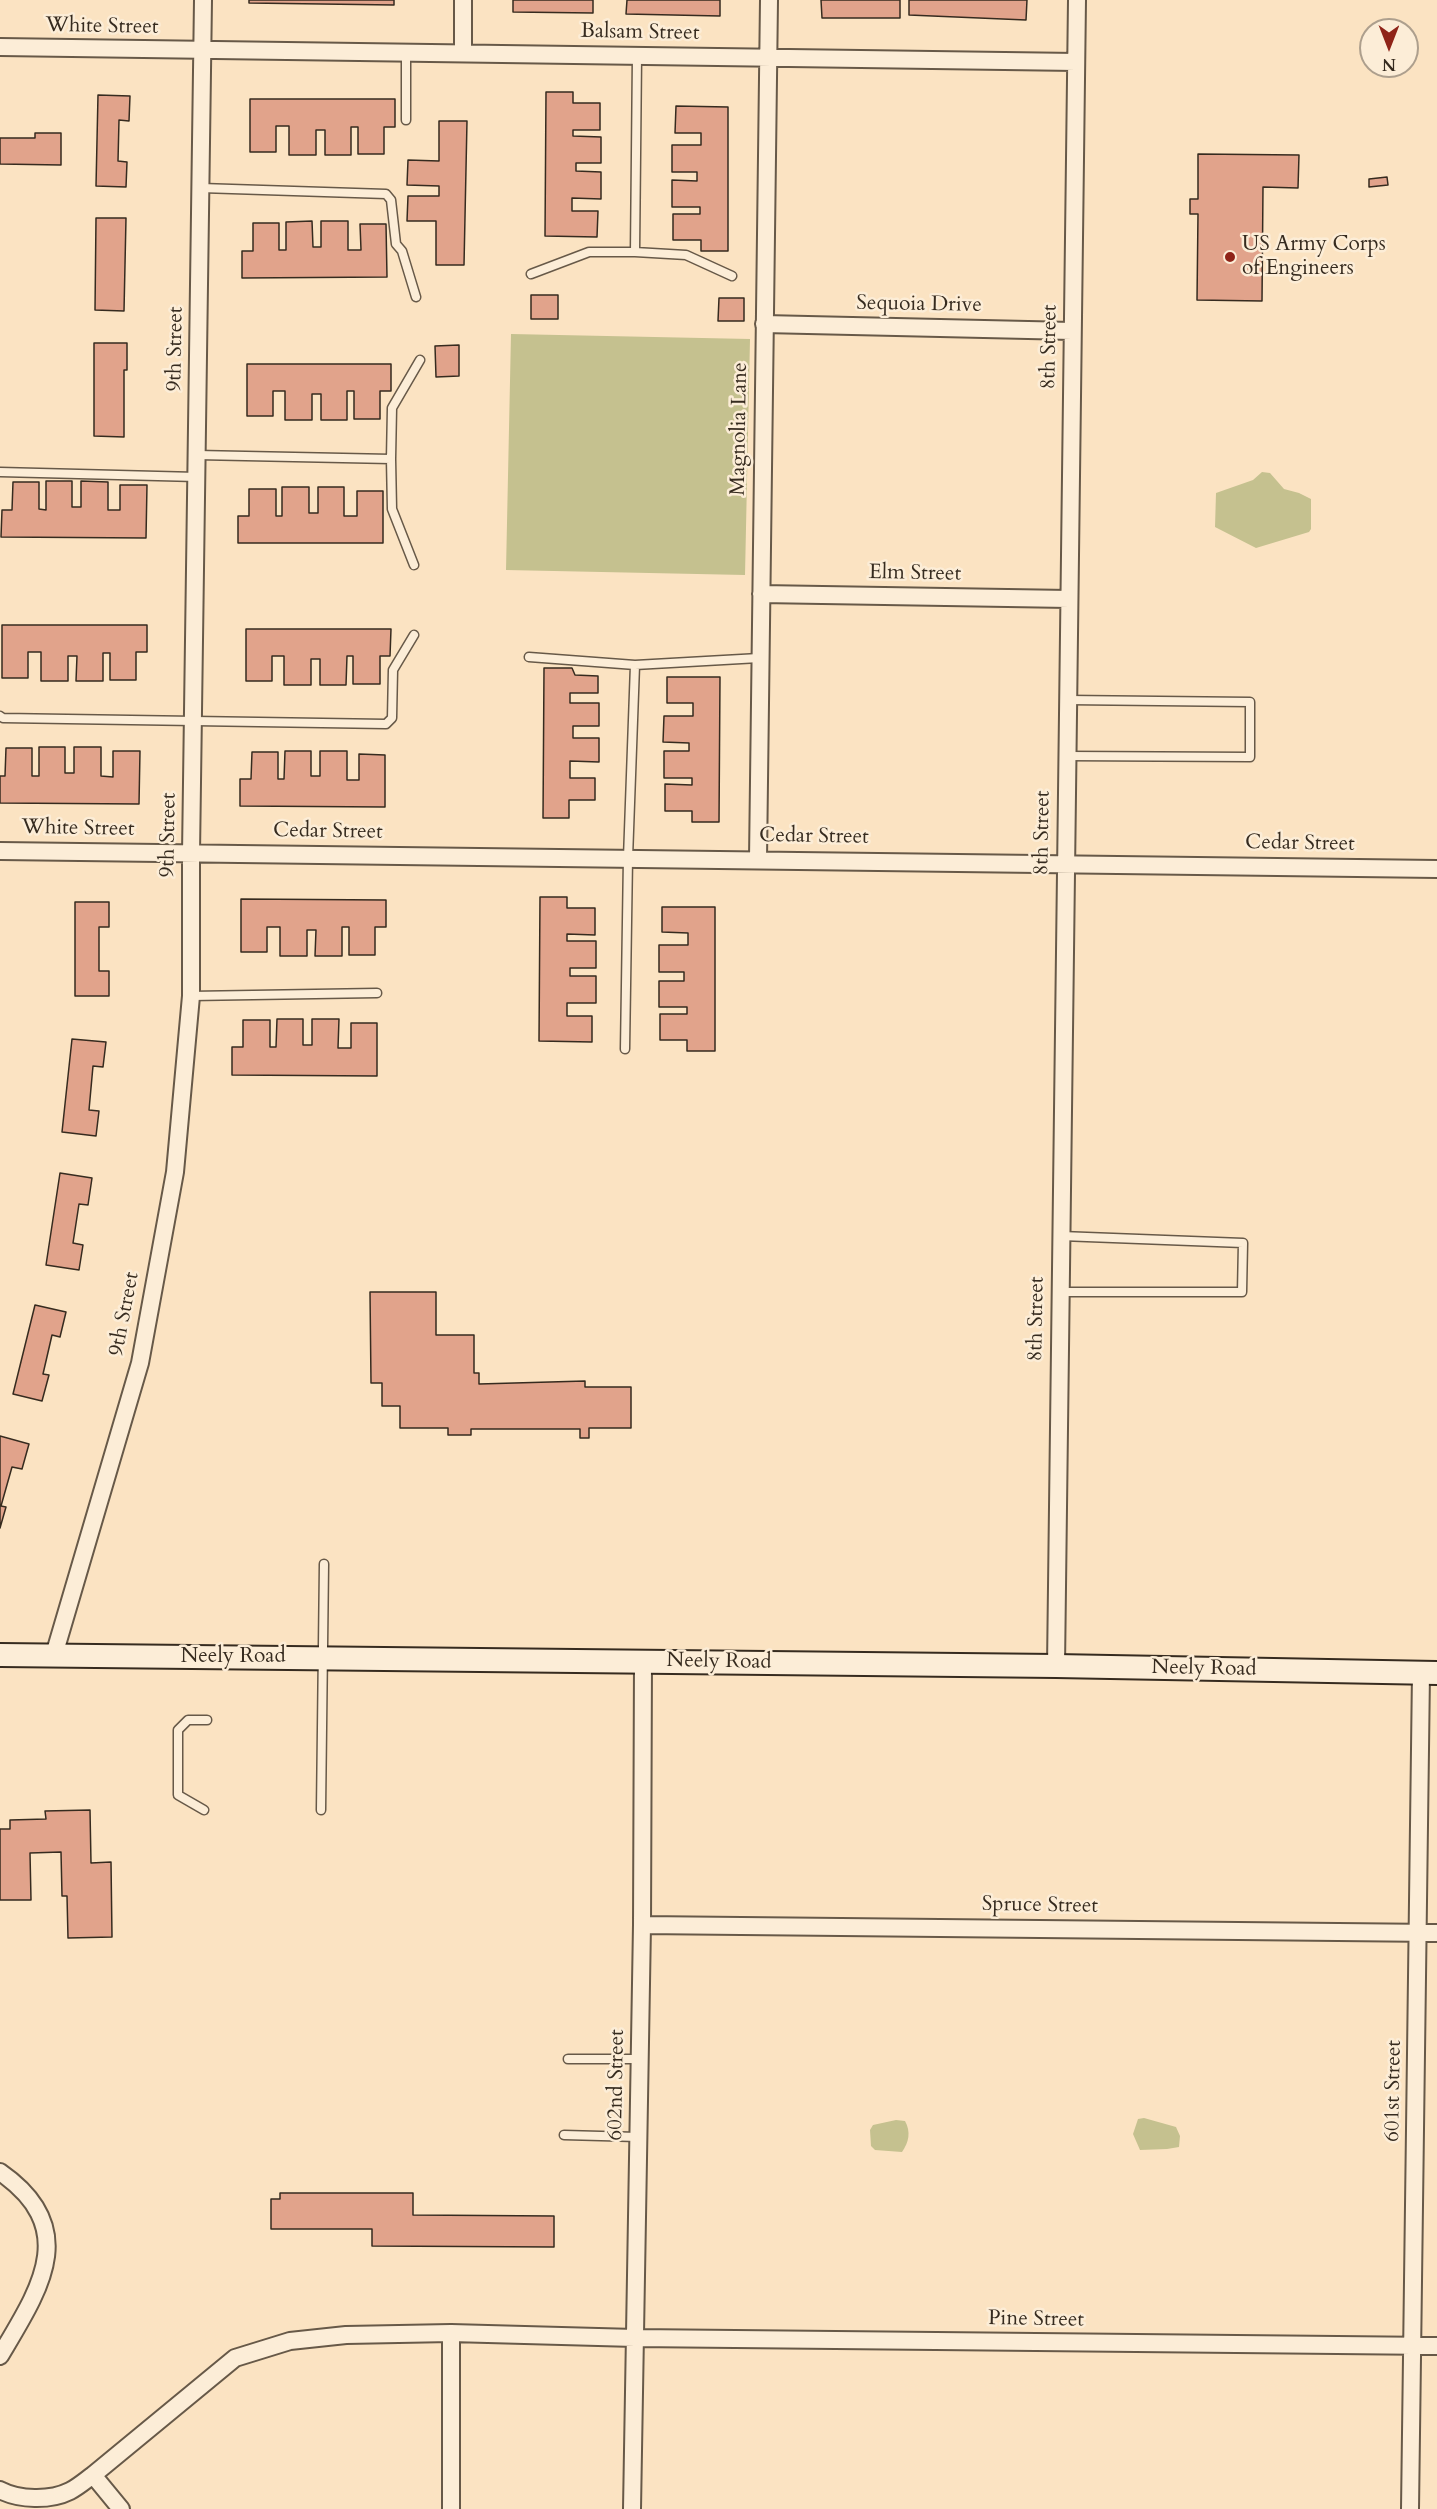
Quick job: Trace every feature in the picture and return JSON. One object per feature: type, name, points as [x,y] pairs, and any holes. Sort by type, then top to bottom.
[{"type":"street","name":"9th Street","points":[[54,1655],[140,1363],[175,1172],[192,996],[191,853],[203,0]]},
{"type":"street","points":[[463,0],[463,53]]},
{"type":"street","name":"Magnolia Lane","points":[[758,859],[769,0]]},
{"type":"street","name":"8th Street","points":[[1056,1666],[1077,0]]},
{"type":"street","name":"White Street","points":[[0,47],[203,51]]},
{"type":"street","name":"Balsam Street","points":[[203,51],[637,55],[1076,63]]},
{"type":"street","name":"Sequoia Drive","points":[[764,324],[1072,331]]},
{"type":"street","name":"Elm Street","points":[[761,594],[1069,599]]},
{"type":"street","name":"White Street","points":[[0,851],[191,853]]},
{"type":"street","name":"Cedar Street","points":[[191,853],[1437,869]]},
{"type":"street","name":"Neely Road","points":[[0,1655],[1056,1666],[1429,1673]]},
{"type":"street","name":"602nd Street","points":[[632,2509],[642,1925],[643,1661]]},
{"type":"street","name":"601st Street","points":[[1410,2509],[1419,1932],[1429,1673]]},
{"type":"street","name":"Spruce Street","points":[[642,1925],[1437,1933]]},
{"type":"street","points":[[0,2172],[35,2205],[47,2237],[47,2262],[34,2299],[0,2356]]},
{"type":"street","points":[[451,2333],[451,2509]]},
{"type":"street","name":"Pine Street","points":[[0,2490],[7,2494],[38,2498],[69,2492],[93,2475],[235,2358],[290,2342],[346,2336],[451,2333],[634,2338],[1437,2346]]},
{"type":"street","points":[[93,2475],[121,2509]]},
{"type":"lane","points":[[406,52],[406,120]]},
{"type":"lane","points":[[635,252],[637,55]]},
{"type":"lane","points":[[201,188],[386,194],[391,200],[396,244],[402,251],[416,297]]},
{"type":"lane","points":[[531,274],[589,252],[635,252],[686,255],[732,276]]},
{"type":"lane","points":[[414,565],[392,509],[392,408],[420,360]]},
{"type":"lane","points":[[197,455],[391,459]]},
{"type":"lane","points":[[0,472],[197,477]]},
{"type":"lane","points":[[0,716],[3,718],[193,719],[386,724],[392,718],[393,670],[414,635]]},
{"type":"lane","points":[[529,657],[636,665],[759,658]]},
{"type":"lane","points":[[625,1049],[628,858],[636,665]]},
{"type":"lane","points":[[1067,700],[1250,702],[1250,757],[1067,756]]},
{"type":"lane","points":[[192,996],[377,993]]},
{"type":"lane","points":[[1061,1236],[1244,1243],[1242,1293],[1061,1292]]},
{"type":"lane","points":[[321,1810],[324,1564]]},
{"type":"lane","points":[[204,1810],[178,1795],[178,1730],[188,1720],[207,1720]]},
{"type":"lane","points":[[568,2059],[640,2059]]},
{"type":"lane","points":[[564,2135],[638,2137]]},
{"type":"shaded area","points":[[511,334],[750,339],[745,575],[506,570]]},
{"type":"shaded area","points":[[1262,472],[1270,473],[1284,489],[1311,499],[1311,529],[1309,532],[1256,548],[1215,527],[1216,493],[1253,480]]},
{"type":"shaded area","points":[[1144,2118],[1176,2127],[1180,2136],[1179,2147],[1140,2150],[1133,2134],[1138,2119]]},
{"type":"shaded area","points":[[896,2120],[905,2121],[909,2133],[908,2141],[902,2152],[875,2150],[871,2146],[870,2130],[873,2125]]},
{"type":"building","points":[[249,0],[394,0],[394,5],[249,3]]},
{"type":"building","points":[[513,0],[593,0],[593,13],[513,12]]},
{"type":"building","points":[[627,0],[720,0],[720,16],[626,14]]},
{"type":"building","points":[[821,0],[900,0],[900,18],[822,18]]},
{"type":"building","points":[[909,0],[1027,0],[1026,20],[909,15]]},
{"type":"building","points":[[546,92],[573,92],[573,103],[600,103],[600,130],[573,130],[573,136],[601,137],[601,163],[576,163],[576,171],[601,172],[601,199],[572,198],[572,211],[598,211],[597,237],[545,236]]},
{"type":"building","points":[[98,95],[130,96],[129,121],[119,120],[118,161],[127,162],[126,187],[96,186]]},
{"type":"building","points":[[250,99],[395,99],[395,127],[384,127],[384,154],[358,154],[358,127],[351,127],[351,155],[325,155],[325,130],[316,130],[316,155],[289,155],[289,126],[276,126],[276,152],[250,152]]},
{"type":"building","points":[[676,106],[728,107],[728,251],[701,251],[701,240],[673,240],[673,214],[700,214],[700,207],[672,207],[672,180],[697,181],[697,172],[672,172],[672,145],[701,145],[701,133],[675,133]]},
{"type":"building","points":[[439,121],[467,121],[464,265],[436,265],[436,221],[407,221],[408,196],[439,196],[439,186],[407,185],[408,160],[439,161]]},
{"type":"building","points":[[35,133],[61,133],[61,165],[0,164],[0,138],[35,138]]},
{"type":"building","name":"US Army Corps of Engineers","points":[[1198,154],[1299,155],[1298,188],[1263,187],[1262,301],[1197,300],[1198,214],[1190,214],[1190,199],[1198,199]]},
{"type":"building","points":[[1387,177],[1388,185],[1369,187],[1369,179]]},
{"type":"building","points":[[96,218],[126,218],[124,311],[95,310]]},
{"type":"building","points":[[312,221],[313,247],[321,247],[321,221],[348,221],[348,250],[361,250],[360,224],[386,224],[387,277],[242,278],[242,251],[253,251],[253,223],[279,223],[279,250],[286,250],[286,222]]},
{"type":"building","points":[[531,295],[558,295],[558,319],[531,319]]},
{"type":"building","points":[[719,298],[744,298],[744,321],[718,321]]},
{"type":"building","points":[[94,343],[127,343],[127,370],[124,370],[124,437],[94,436]]},
{"type":"building","points":[[459,345],[459,376],[436,377],[435,346]]},
{"type":"building","points":[[247,364],[391,364],[391,391],[380,391],[380,419],[354,419],[354,391],[347,391],[347,420],[321,420],[321,394],[312,394],[312,420],[285,420],[285,391],[273,391],[273,416],[247,416]]},
{"type":"building","points":[[46,481],[72,481],[72,507],[81,507],[81,481],[108,482],[108,510],[120,510],[120,485],[147,485],[146,538],[1,537],[2,510],[12,510],[13,482],[39,482],[39,509],[46,510]]},
{"type":"building","points":[[282,487],[309,487],[309,513],[318,513],[318,487],[344,487],[344,516],[357,516],[357,491],[383,491],[383,543],[238,543],[238,516],[249,516],[249,489],[276,489],[276,516],[282,516]]},
{"type":"building","points":[[2,625],[147,625],[147,652],[136,652],[136,680],[110,680],[110,653],[103,653],[103,681],[76,681],[77,656],[68,656],[68,681],[41,681],[41,652],[28,652],[28,678],[2,678]]},
{"type":"building","points":[[246,629],[391,629],[390,656],[380,656],[380,684],[353,684],[353,656],[347,656],[346,685],[320,685],[320,659],[311,659],[311,685],[284,685],[284,656],[272,656],[272,681],[246,681]]},
{"type":"building","points":[[544,668],[572,668],[575,675],[598,676],[598,693],[570,693],[570,703],[599,703],[599,726],[573,726],[573,738],[599,738],[599,762],[570,761],[570,778],[595,778],[595,800],[569,800],[569,818],[543,818]]},
{"type":"building","points":[[667,677],[720,677],[719,822],[692,822],[692,811],[665,811],[665,784],[692,785],[692,778],[664,778],[664,751],[689,751],[689,743],[663,742],[664,716],[693,716],[693,703],[667,703]]},
{"type":"building","points":[[39,747],[65,747],[65,773],[74,773],[74,747],[101,747],[101,776],[113,777],[113,751],[140,751],[139,804],[0,803],[0,776],[5,776],[6,748],[32,748],[32,776],[39,776]]},
{"type":"building","points":[[285,751],[311,751],[311,776],[320,776],[320,751],[347,751],[347,780],[359,780],[359,754],[385,755],[385,807],[240,806],[240,779],[251,779],[252,752],[278,752],[278,779],[284,779]]},
{"type":"building","points":[[540,897],[567,897],[567,908],[595,908],[595,935],[567,934],[567,941],[596,941],[596,968],[570,968],[570,976],[596,976],[596,1003],[567,1003],[567,1016],[592,1016],[592,1042],[539,1041]]},
{"type":"building","points":[[241,899],[386,900],[386,927],[375,927],[375,955],[349,955],[349,927],[342,927],[342,956],[315,956],[316,930],[307,930],[307,956],[280,956],[280,927],[267,927],[267,952],[241,952]]},
{"type":"building","points":[[75,902],[109,902],[109,927],[99,927],[99,971],[109,971],[109,996],[75,996]]},
{"type":"building","points":[[662,907],[715,907],[715,1051],[687,1051],[687,1040],[660,1040],[660,1014],[687,1014],[687,1007],[659,1007],[659,981],[684,981],[684,972],[659,972],[659,945],[688,945],[688,933],[662,932]]},
{"type":"building","points":[[277,1019],[303,1019],[303,1045],[312,1045],[312,1019],[339,1019],[338,1048],[351,1048],[351,1023],[377,1023],[377,1076],[232,1075],[232,1047],[243,1047],[243,1020],[270,1020],[270,1047],[276,1047]]},
{"type":"building","points":[[72,1039],[106,1042],[103,1067],[93,1066],[89,1110],[99,1111],[96,1136],[62,1132]]},
{"type":"building","points":[[60,1173],[92,1178],[88,1205],[79,1204],[73,1243],[83,1245],[79,1270],[46,1265]]},
{"type":"building","points":[[370,1292],[436,1292],[436,1335],[474,1335],[474,1373],[479,1373],[479,1384],[585,1381],[585,1387],[631,1387],[631,1428],[589,1428],[589,1438],[580,1438],[580,1429],[471,1429],[471,1435],[448,1435],[448,1428],[400,1428],[400,1406],[382,1406],[382,1383],[371,1383]]},
{"type":"building","points":[[35,1305],[66,1312],[60,1337],[52,1335],[43,1374],[49,1375],[42,1401],[13,1394]]},
{"type":"building","points":[[0,1436],[29,1444],[22,1469],[12,1467],[1,1506],[6,1507],[0,1528]]},
{"type":"building","points":[[90,1810],[91,1863],[111,1862],[112,1937],[68,1938],[67,1896],[62,1896],[61,1852],[30,1853],[31,1900],[0,1900],[0,1829],[10,1829],[10,1820],[46,1819],[45,1811]]},
{"type":"building","points":[[280,2193],[413,2193],[413,2215],[554,2216],[554,2247],[372,2246],[372,2229],[271,2229],[271,2199],[280,2199]]},
{"type":"place","name":"US Army Corps of Engineers","points":[[1230,257]]}]
